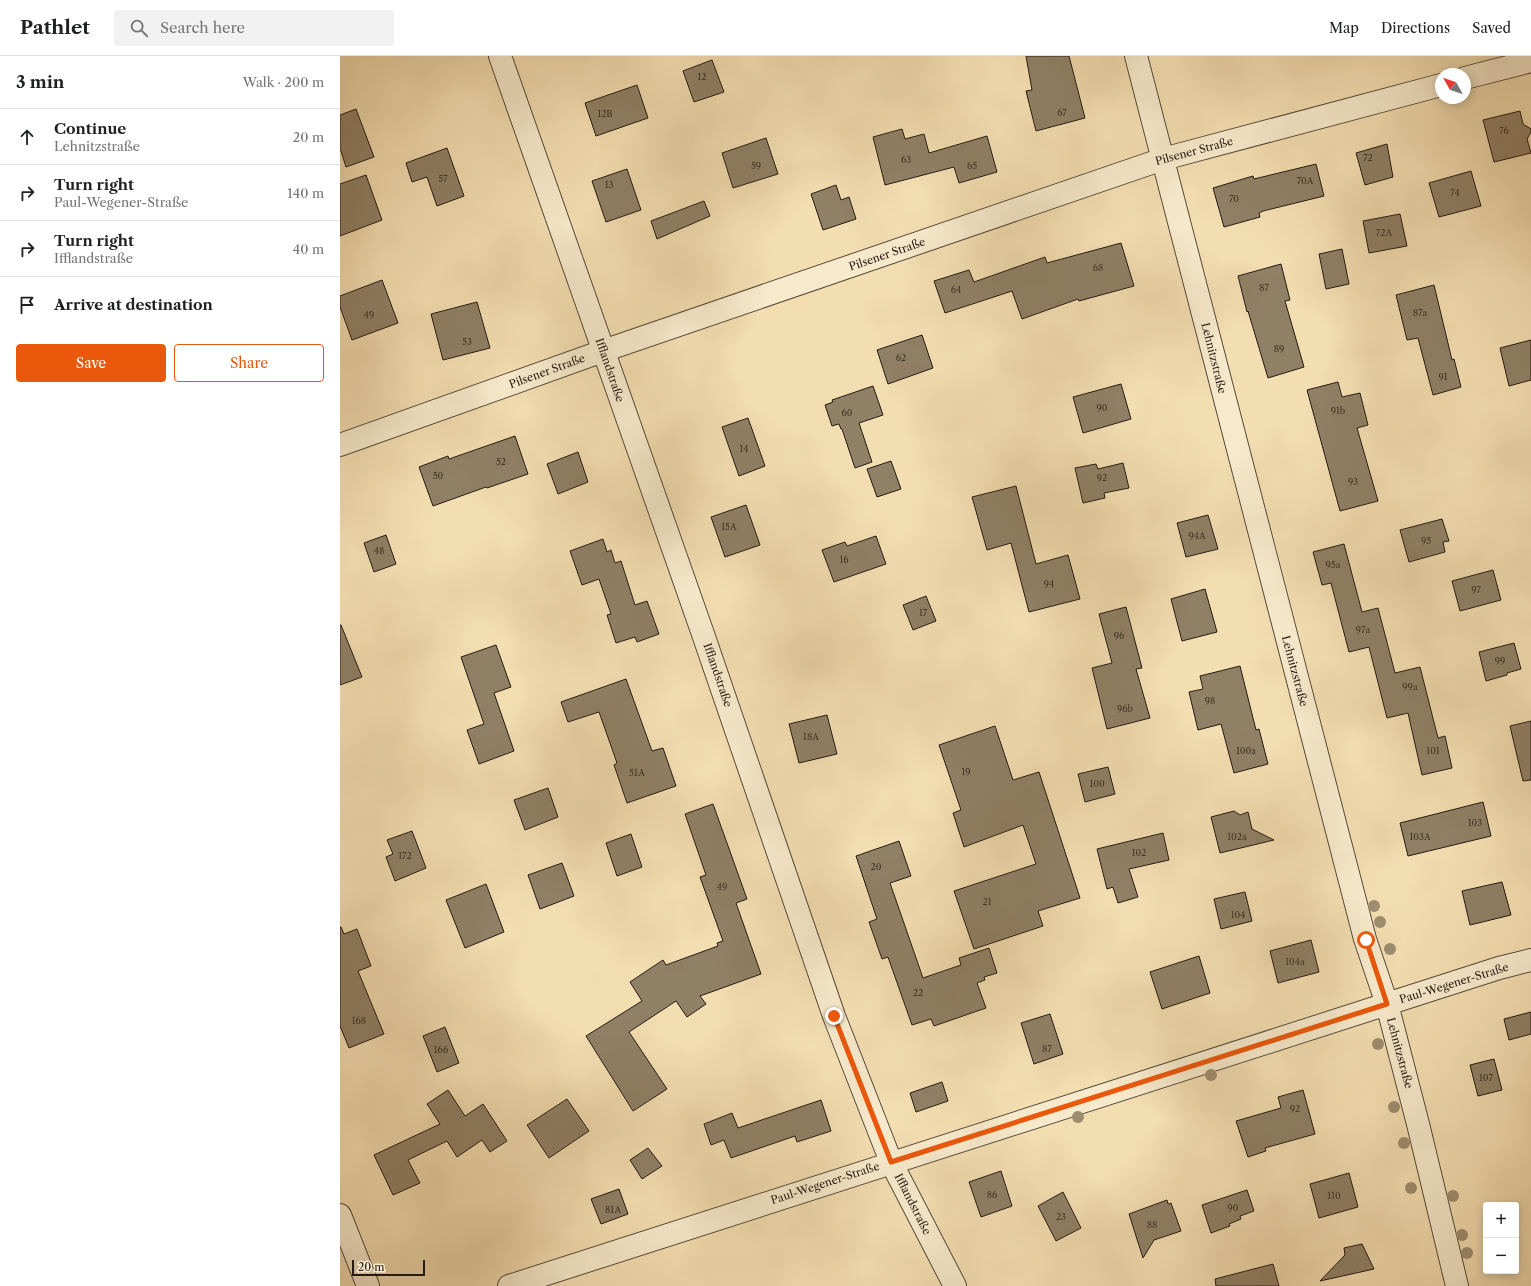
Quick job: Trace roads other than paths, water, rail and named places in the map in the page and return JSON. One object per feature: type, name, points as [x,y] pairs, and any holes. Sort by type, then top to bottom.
[{"type":"street","name":"Ifflandstraße","points":[[500,56],[704,634],[834,1016],[891,1162],[955,1286]]},
{"type":"street","name":"Lehnitzstraße","points":[[1136,56],[1366,940],[1387,1004],[1457,1286]]},
{"type":"street","points":[[1471,76],[1531,61]]},
{"type":"street","name":"Pilsener Straße","points":[[340,445],[603,351],[1163,159],[1435,87]]},
{"type":"street","name":"Paul-Wegener-Straße","points":[[509,1286],[891,1162],[1499,968],[1531,960]]},
{"type":"street","points":[[340,1214],[368,1286]]}]
